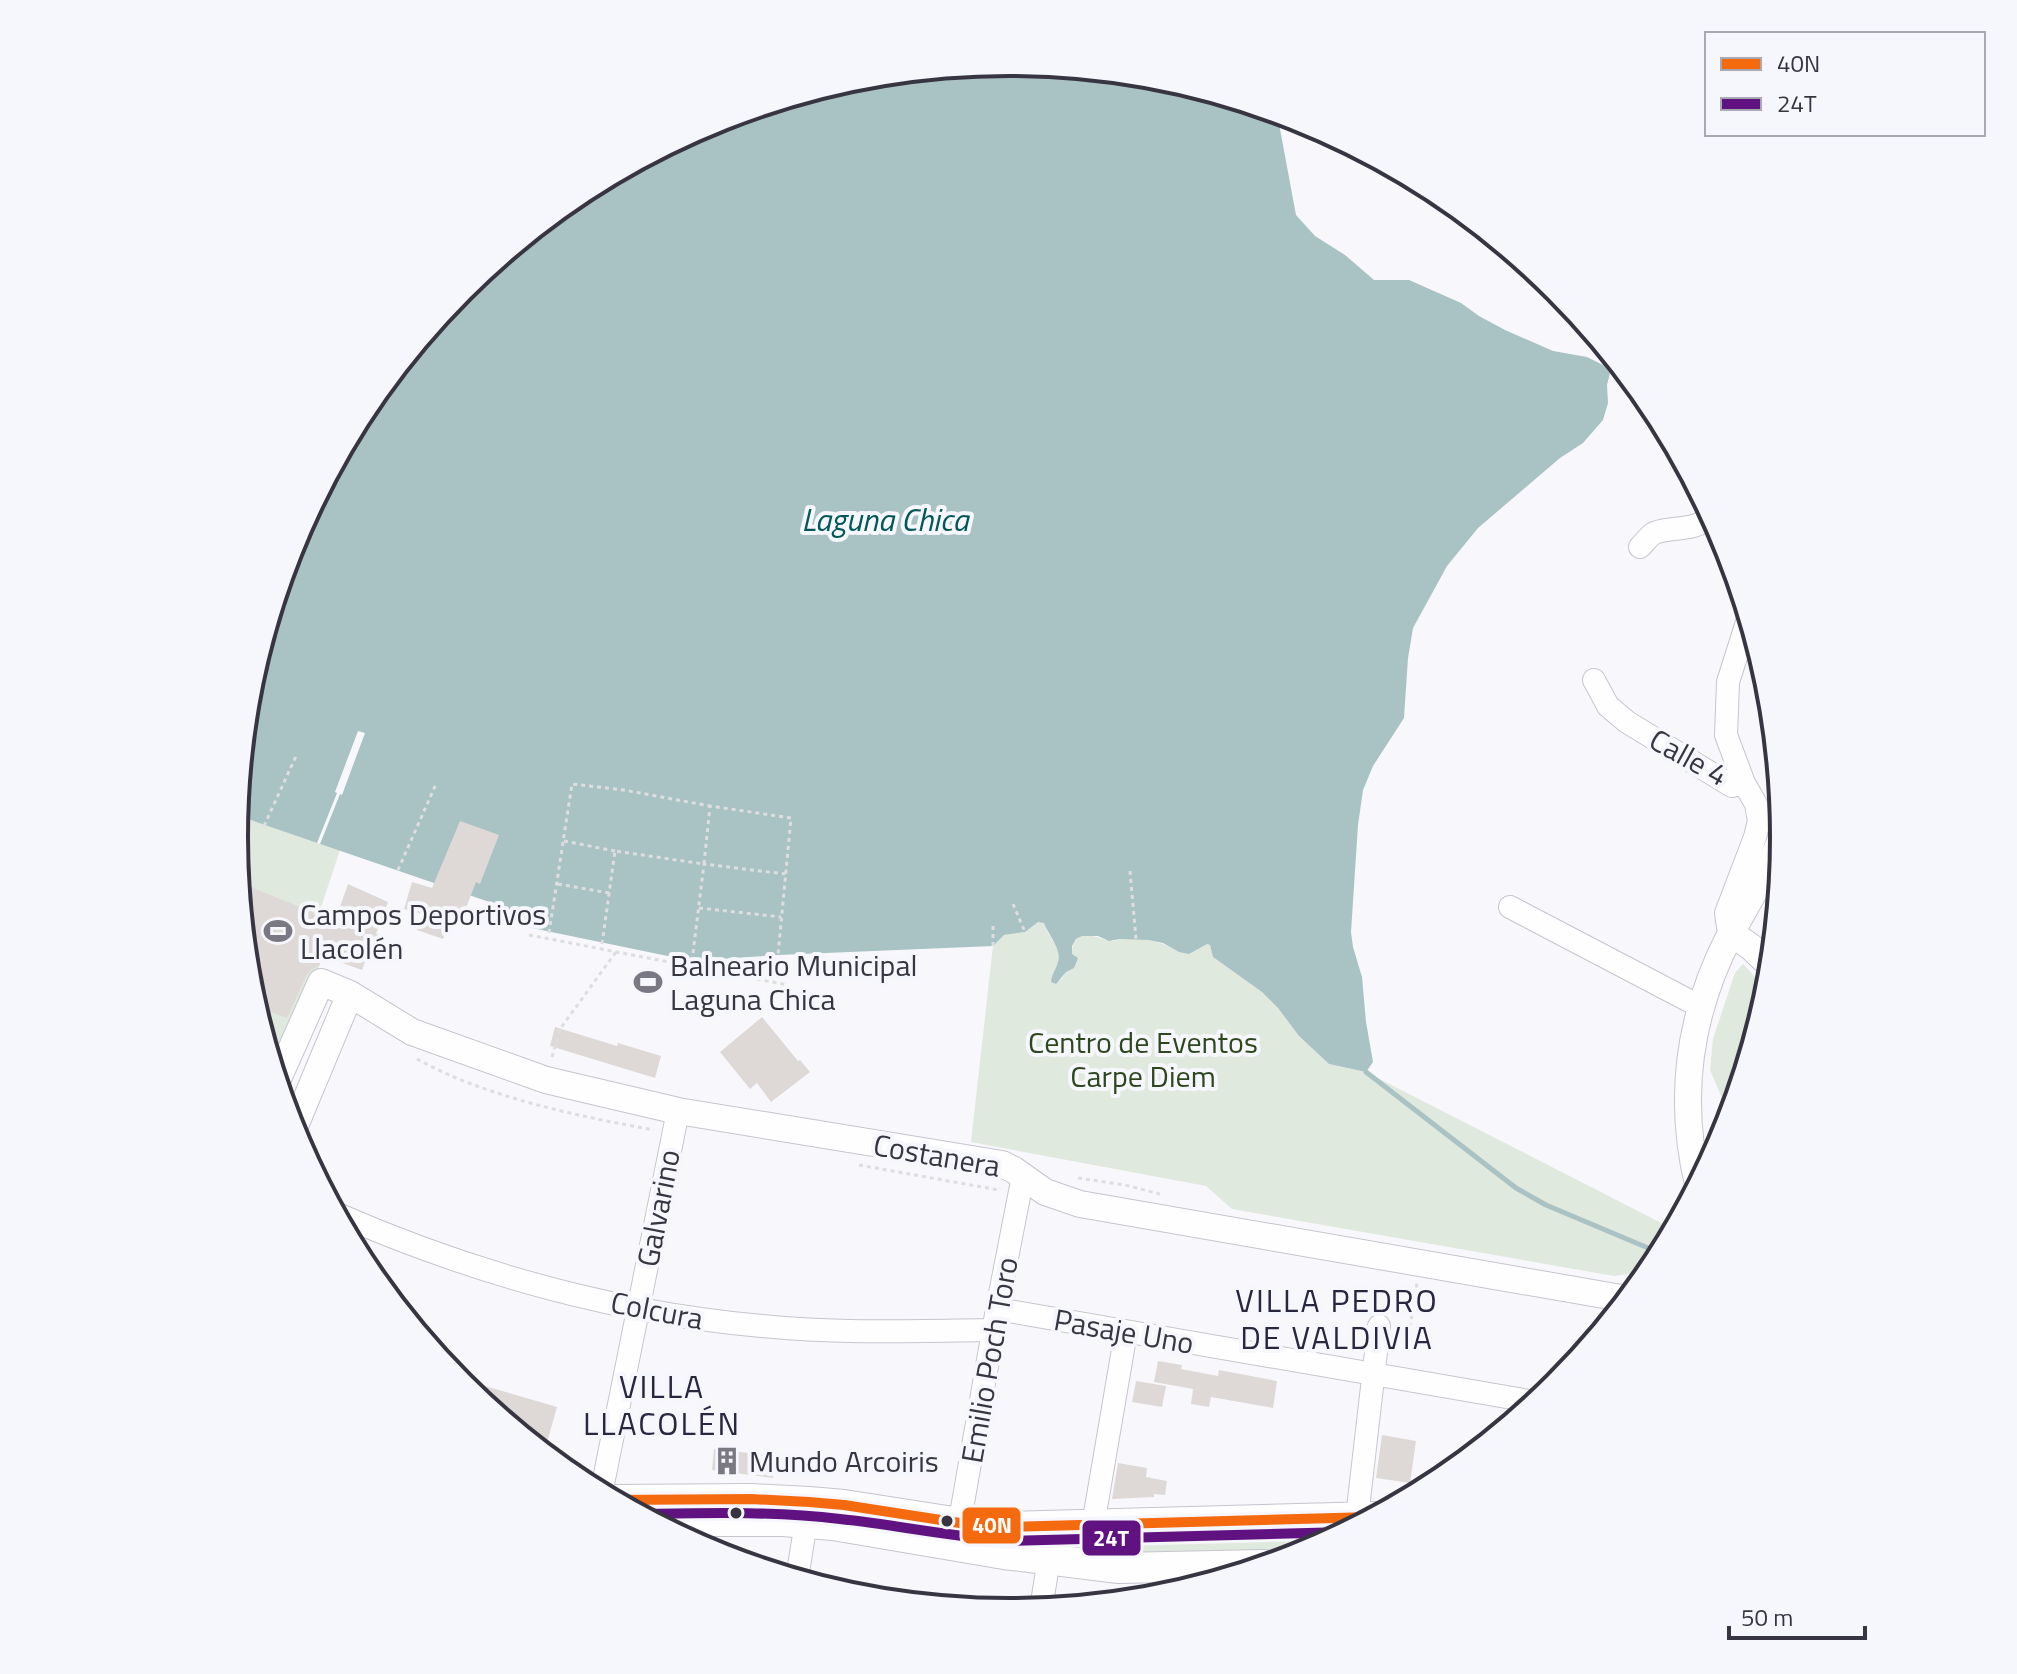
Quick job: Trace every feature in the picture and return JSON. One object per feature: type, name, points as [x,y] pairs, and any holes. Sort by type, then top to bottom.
[{"type":"main road","points":[[635,1500],[751,1499],[807,1512]]},
{"type":"main road","points":[[672,1520],[807,1512],[844,1505],[1049,1561],[1130,1569],[1225,1566]]},
{"type":"main road","points":[[958,1534],[1010,1527],[1363,1510]]},
{"type":"street","points":[[1640,547],[1652,534],[1702,524]]},
{"type":"street","points":[[1743,636],[1728,682],[1726,735],[1744,783]]},
{"type":"street","name":"Calle 4","points":[[1594,680],[1608,706],[1627,722],[1732,786],[1744,783],[1756,804],[1758,829],[1726,913],[1731,933]]},
{"type":"street","points":[[1694,1166],[1690,1144],[1687,1080],[1692,1043],[1719,958],[1769,868]]},
{"type":"street","points":[[1510,907],[1701,1007]]},
{"type":"street","points":[[1731,933],[1760,955]]},
{"type":"street","points":[[283,1067],[321,982],[350,994],[300,1114]]},
{"type":"street","name":"Costanera","points":[[350,994],[412,1032],[675,1122],[1002,1164],[1045,1192],[1080,1204],[1614,1297]]},
{"type":"street","name":"Galvarino","points":[[604,1481],[675,1122]]},
{"type":"street","points":[[1690,1144],[1703,1149]]},
{"type":"street","name":"Emilio Poch Toro","points":[[958,1534],[1018,1173]]},
{"type":"street","name":"Colcura","points":[[351,1220],[476,1267],[570,1293],[722,1322],[806,1330],[995,1320]]},
{"type":"street","name":"Pasaje Uno","points":[[995,1320],[1126,1332],[1520,1399]]},
{"type":"street","points":[[1370,1506],[1380,1375],[1379,1326]]},
{"type":"street","points":[[1093,1525],[1126,1332]]},
{"type":"street","points":[[799,1568],[807,1512]]},
{"type":"street","points":[[1043,1597],[1054,1527]]},
{"type":"path","points":[[264,826],[297,754]]},
{"type":"path","points":[[398,870],[436,784]]},
{"type":"path","points":[[549,933],[572,784],[791,818],[778,955]]},
{"type":"path","points":[[692,961],[710,806]]},
{"type":"path","points":[[563,841],[785,874]]},
{"type":"path","points":[[602,944],[615,851]]},
{"type":"path","points":[[1130,871],[1136,939]]},
{"type":"path","points":[[557,884],[609,893]]},
{"type":"path","points":[[1013,904],[1025,932]]},
{"type":"path","points":[[699,908],[781,917]]},
{"type":"path","points":[[993,923],[993,946]]},
{"type":"path","points":[[529,935],[788,985]]},
{"type":"path","points":[[546,1080],[560,1029],[616,952]]},
{"type":"path","points":[[417,1059],[487,1089],[554,1110],[675,1122]]},
{"type":"path","points":[[850,1163],[999,1190],[1018,1173]]},
{"type":"path","points":[[1077,1178],[1167,1195]]},
{"type":"path","points":[[1380,1375],[1402,1333],[1409,1334],[1421,1263]]},
{"type":"green space","name":"Campos Deportivos Llacolén","points":[[248,819],[340,850],[307,949],[323,956],[280,1056],[262,985],[254,936],[249,887]]},
{"type":"green space","name":"Centro de Eventos Carpe Diem","points":[[1037,922],[1044,923],[1058,948],[1060,981],[1069,964],[1074,942],[1084,936],[1112,941],[1146,939],[1179,952],[1210,945],[1213,957],[1262,992],[1299,1036],[1329,1064],[1366,1072],[1664,1224],[1631,1274],[1614,1276],[1232,1209],[1206,1186],[971,1142],[993,946],[1004,935],[1025,932]]},
{"type":"green space","points":[[1743,964],[1756,979],[1744,1034],[1723,1100],[1710,1070],[1713,1039],[1735,973]]},
{"type":"green space","points":[[1314,1534],[1253,1558],[1129,1561],[1086,1554],[1081,1547],[1090,1541]]},
{"type":"water","name":"Laguna Chica","points":[[959,78],[1058,78],[1157,91],[1205,102],[1279,126],[1296,215],[1315,236],[1345,255],[1374,280],[1409,280],[1461,303],[1505,330],[1553,351],[1587,357],[1603,365],[1610,373],[1608,403],[1603,420],[1583,443],[1560,458],[1478,528],[1447,566],[1413,628],[1404,718],[1373,766],[1363,790],[1358,825],[1351,932],[1362,977],[1373,1062],[1366,1072],[1329,1064],[1299,1036],[1262,992],[1213,957],[1207,944],[1189,954],[1149,940],[1109,941],[1098,936],[1082,936],[1072,946],[1072,954],[1078,958],[1074,968],[1056,984],[1051,982],[1058,952],[1044,923],[1038,922],[1025,932],[1004,935],[993,946],[692,961],[527,927],[504,907],[248,819],[254,738],[262,689],[273,640],[305,546],[349,456],[405,374],[470,299],[545,233],[586,204],[672,154],[764,116],[812,102],[909,83]]},
{"type":"pier","points":[[358,731],[365,733],[342,795],[320,844],[317,843],[337,793]]},
{"type":"building","points":[[460,821],[499,835],[459,926],[449,922],[443,939],[417,930],[421,914],[404,909],[412,882],[432,888]]},
{"type":"building","points":[[348,884],[388,902],[362,970],[323,956],[319,966],[306,976],[287,1018],[268,1011],[254,936],[249,886],[335,921]]},
{"type":"building","points":[[762,1017],[810,1072],[771,1102],[757,1083],[750,1089],[720,1052]]},
{"type":"building","points":[[555,1027],[661,1056],[655,1078],[550,1046]]},
{"type":"building","points":[[1158,1361],[1218,1376],[1219,1370],[1277,1381],[1273,1408],[1211,1397],[1209,1407],[1191,1404],[1193,1389],[1154,1382]]},
{"type":"building","points":[[1136,1381],[1166,1386],[1162,1407],[1132,1402]]},
{"type":"building","points":[[481,1385],[557,1407],[547,1442]]},
{"type":"building","points":[[1382,1435],[1416,1441],[1410,1483],[1376,1478]]},
{"type":"building","points":[[714,1449],[775,1456],[773,1478],[712,1470]]},
{"type":"building","points":[[1118,1463],[1147,1468],[1146,1477],[1167,1481],[1165,1495],[1112,1499]]},
{"type":"waterway","points":[[1366,1072],[1516,1188],[1546,1205],[1649,1248]]},
{"type":"transit line","name":"40N","points":[[635,1500],[809,1502],[1010,1527],[1349,1518]]},
{"type":"transit line","name":"24T","points":[[661,1514],[815,1516],[1010,1541],[1316,1533]]},
{"type":"place","name":"Campos Deportivos Llacolén","points":[[278,931]]},
{"type":"place","name":"Balneario Municipal Laguna Chica","points":[[648,982]]},
{"type":"place","name":"Mundo Arcoiris","points":[[727,1461]]},
{"type":"district","name":"VILLA PEDRO DE VALDIVIA","points":[[1337,1318]]},
{"type":"district","name":"VILLA LLACOLÉN","points":[[662,1404]]}]
